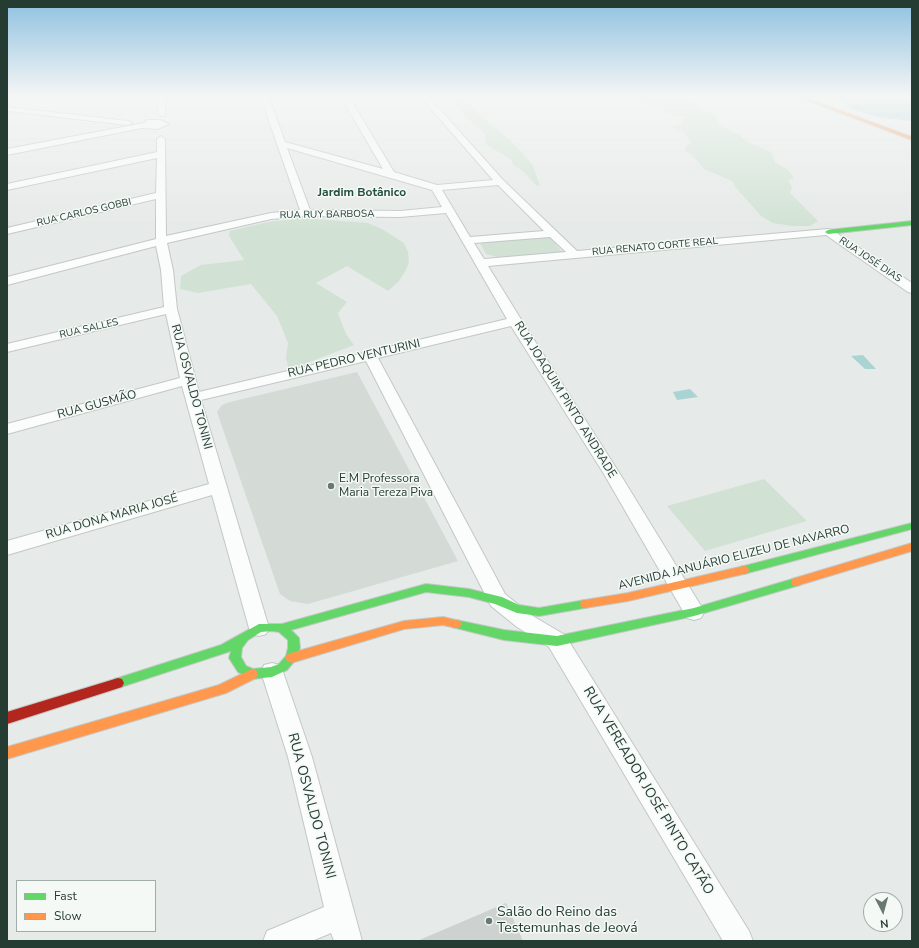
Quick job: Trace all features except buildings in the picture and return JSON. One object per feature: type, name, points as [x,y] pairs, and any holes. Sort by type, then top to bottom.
[{"type":"street","points":[[7,152],[73,139]]},
{"type":"street","name":"RUA OSVALDO TONINI","points":[[161,139],[161,241],[171,309],[188,380],[259,628]]},
{"type":"street","points":[[279,139],[306,213]]},
{"type":"street","points":[[370,139],[390,174]]},
{"type":"street","points":[[462,139],[500,182],[574,254]]},
{"type":"street","points":[[281,144],[436,188],[500,182]]},
{"type":"street","points":[[7,187],[161,154]]},
{"type":"street","points":[[351,163],[366,162],[380,156]]},
{"type":"street","name":"RUA JOAQUIM PINTO ANDRADE","points":[[436,188],[482,263],[515,322],[612,474],[694,612]]},
{"type":"street","name":"RUA CARLOS GOBBI","points":[[7,231],[160,195]]},
{"type":"street","name":"RUA RUY BARBOSA","points":[[7,281],[161,241],[271,216],[306,213],[400,214],[449,210]]},
{"type":"street","points":[[828,232],[912,223]]},
{"type":"street","name":"RUA RENATO CORTE REAL","points":[[482,263],[828,232]]},
{"type":"street","name":"RUA JOSÉ DIAS","points":[[828,232],[912,289]]},
{"type":"street","points":[[468,240],[554,234]]},
{"type":"street","points":[[900,280],[912,285]]},
{"type":"street","name":"RUA SALLES","points":[[7,348],[171,309]]},
{"type":"street","name":"RUA PEDRO VENTURINI","points":[[193,398],[515,322]]},
{"type":"street","points":[[370,355],[498,600],[524,622],[557,640]]},
{"type":"street","name":"RUA GUSMÃO","points":[[7,429],[188,380]]},
{"type":"street","name":"RUA DONA MARIA JOSÉ","points":[[7,548],[218,487]]},
{"type":"street","name":"AVENIDA JANUÁRIO ELIZEU DE NAVARRO","points":[[282,628],[426,588],[469,593],[498,600],[517,608],[539,612],[628,597],[912,526]]},
{"type":"street","points":[[7,753],[222,689],[272,668],[404,625],[442,621],[497,634],[557,640],[694,612],[912,547]]},
{"type":"street","points":[[7,718],[225,649],[259,628],[282,628],[293,638],[294,648],[272,668],[242,669],[236,658],[237,647],[244,638]]},
{"type":"street","name":"RUA VEREADOR JOSÉ PINTO CATÃO","points":[[557,640],[739,941]]},
{"type":"street","name":"RUA OSVALDO TONINI","points":[[272,668],[300,757],[348,941]]},
{"type":"street","points":[[277,941],[340,914]]},
{"type":"shaded area","name":"E.M Professora Maria Tereza Piva","points":[[357,372],[458,561],[308,604],[290,601],[280,594],[217,412],[222,405],[230,402]]},
{"type":"green space","points":[[486,139],[509,139],[532,164],[540,185],[537,186],[522,170],[513,165],[512,160],[487,145]]},
{"type":"green space","points":[[689,139],[744,139],[747,142],[771,152],[775,162],[788,170],[794,178],[788,180],[792,187],[790,193],[818,221],[810,226],[792,226],[773,223],[761,216],[736,188],[732,181],[704,169],[691,154],[685,151],[685,147],[691,143]]},
{"type":"green space","points":[[300,218],[368,223],[382,229],[404,243],[408,252],[409,262],[399,281],[388,291],[347,266],[316,283],[347,302],[338,313],[346,334],[354,345],[289,370],[286,358],[288,343],[277,316],[251,284],[198,293],[180,289],[181,276],[201,265],[244,260],[229,236],[230,231],[268,222]]},
{"type":"green space","points":[[548,235],[564,254],[501,258],[486,254],[479,241]]},
{"type":"green space","points":[[764,479],[807,521],[705,551],[667,506]]},
{"type":"water","points":[[863,355],[876,369],[865,369],[851,356]]},
{"type":"water","points":[[690,389],[698,397],[677,400],[673,392]]},
{"type":"traffic: fast","points":[[828,232],[912,223]]},
{"type":"traffic: fast","points":[[744,570],[912,526]]},
{"type":"traffic: fast","points":[[456,624],[504,635],[557,641],[694,612],[796,582]]},
{"type":"traffic: fast","points":[[282,628],[426,588],[469,593],[498,600],[517,609],[539,612],[585,604]]},
{"type":"traffic: fast","points":[[272,627],[282,628],[293,638],[294,648],[291,658],[283,667],[272,672],[252,674],[242,669],[235,658],[237,647],[244,637],[259,628],[272,627]]},
{"type":"traffic: fast","points":[[118,683],[225,649],[244,637]]},
{"type":"traffic: slow","points":[[796,582],[912,547]]},
{"type":"traffic: slow","points":[[585,604],[628,597],[744,570]]},
{"type":"traffic: slow","points":[[291,658],[404,625],[443,621],[456,624]]},
{"type":"traffic: slow","points":[[7,753],[222,689],[252,674]]},
{"type":"traffic: jam","points":[[7,718],[118,683]]},
{"type":"place","name":"E.M Professora Maria Tereza Piva","points":[[331,486]]},
{"type":"place","name":"Salão do Reino das Testemunhas de Jeová","points":[[489,921]]},
{"type":"district","name":"Jardim Botânico","points":[[362,193]]}]
